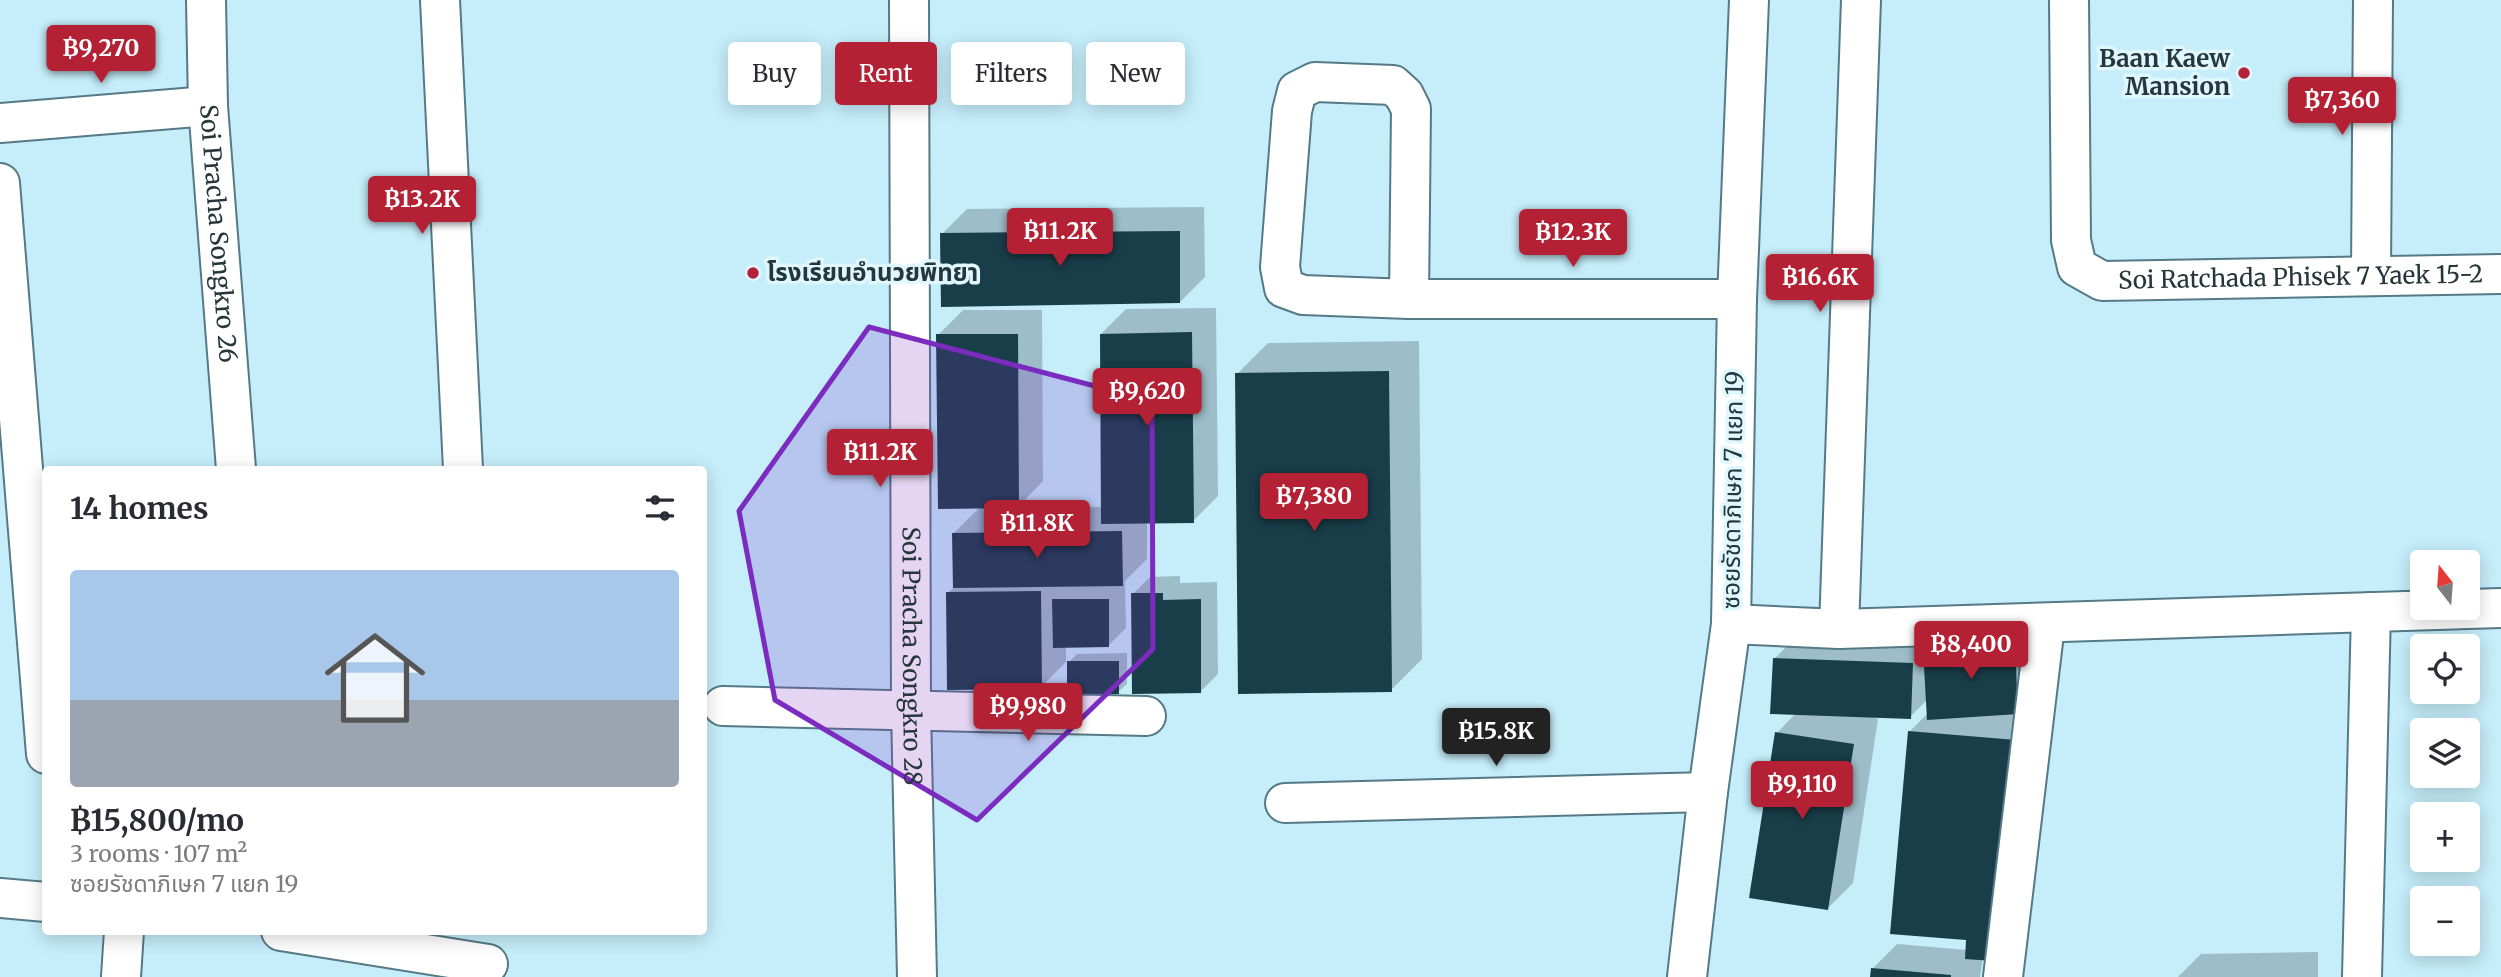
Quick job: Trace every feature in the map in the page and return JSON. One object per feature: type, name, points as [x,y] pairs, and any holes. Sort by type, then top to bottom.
[{"type":"street","name":"Soi Pracha Songkro 26","points":[[206,0],[208,106],[236,466]]},
{"type":"street","points":[[440,0],[463,466]]},
{"type":"street","name":"Soi Pracha Songkro 28","points":[[909,0],[911,711],[917,977]]},
{"type":"street","name":"ซอยรัชดาภิเษก 7 แยก 19","points":[[1688,977],[1707,792],[1731,624],[1737,299],[1749,0]]},
{"type":"street","points":[[1839,629],[1861,0]]},
{"type":"street","name":"Soi Ratchada Phisek 7 Yaek 15-2","points":[[2069,0],[2071,240],[2077,267],[2102,281],[2371,274],[2501,274]]},
{"type":"street","points":[[2371,274],[2373,0]]},
{"type":"street","points":[[1409,299],[1411,109],[1404,95],[1393,85],[1315,82],[1297,91],[1293,111],[1280,267],[1284,288],[1303,295],[1409,299],[1737,299]]},
{"type":"street","points":[[0,123],[208,106]]},
{"type":"street","points":[[0,183],[42,704]]},
{"type":"street","points":[[1731,624],[1839,629],[2045,625],[2501,608]]},
{"type":"street","points":[[2362,977],[2371,612]]},
{"type":"street","points":[[2003,977],[2045,625]]},
{"type":"street","points":[[723,706],[1146,716]]},
{"type":"street","points":[[1285,803],[1707,792]]},
{"type":"street","points":[[0,898],[42,902]]},
{"type":"street","points":[[121,977],[124,935]]},
{"type":"street","points":[[313,935],[487,957]]},
{"type":"highlighted area","points":[[869,327],[1152,401],[1153,649],[977,820],[775,700],[739,511]]},
{"type":"building","points":[[1180,231],[1180,303],[941,307],[940,233]]},
{"type":"building","points":[[1192,332],[1194,523],[1101,524],[1100,334]]},
{"type":"building","points":[[936,334],[1018,334],[1019,508],[938,509]]},
{"type":"building","points":[[1389,371],[1392,692],[1238,694],[1235,373]]},
{"type":"building","points":[[1122,531],[1123,586],[953,588],[952,533]]},
{"type":"building","points":[[1041,591],[1042,689],[947,690],[946,592]]},
{"type":"building","points":[[1131,593],[1163,593],[1163,600],[1201,599],[1201,693],[1132,694]]},
{"type":"building","points":[[1052,599],[1109,599],[1109,647],[1053,648]]},
{"type":"building","points":[[2015,643],[2018,714],[1927,720],[1923,649]]},
{"type":"building","points":[[1773,658],[1913,663],[1911,719],[1770,714]]},
{"type":"building","points":[[1067,661],[1119,661],[1119,694],[1067,694]]},
{"type":"building","points":[[1908,731],[2016,740],[1994,961],[1965,959],[1966,940],[1890,934]]},
{"type":"building","points":[[1775,732],[1854,744],[1828,910],[1749,898]]},
{"type":"building","points":[[1871,968],[1951,975],[1951,977],[1870,977]]},
{"type":"place","name":"Baan Kaew Mansion","points":[[2244,73]]},
{"type":"place","name":"โรงเรียนอำนวยพิทยา","points":[[753,273]]}]
